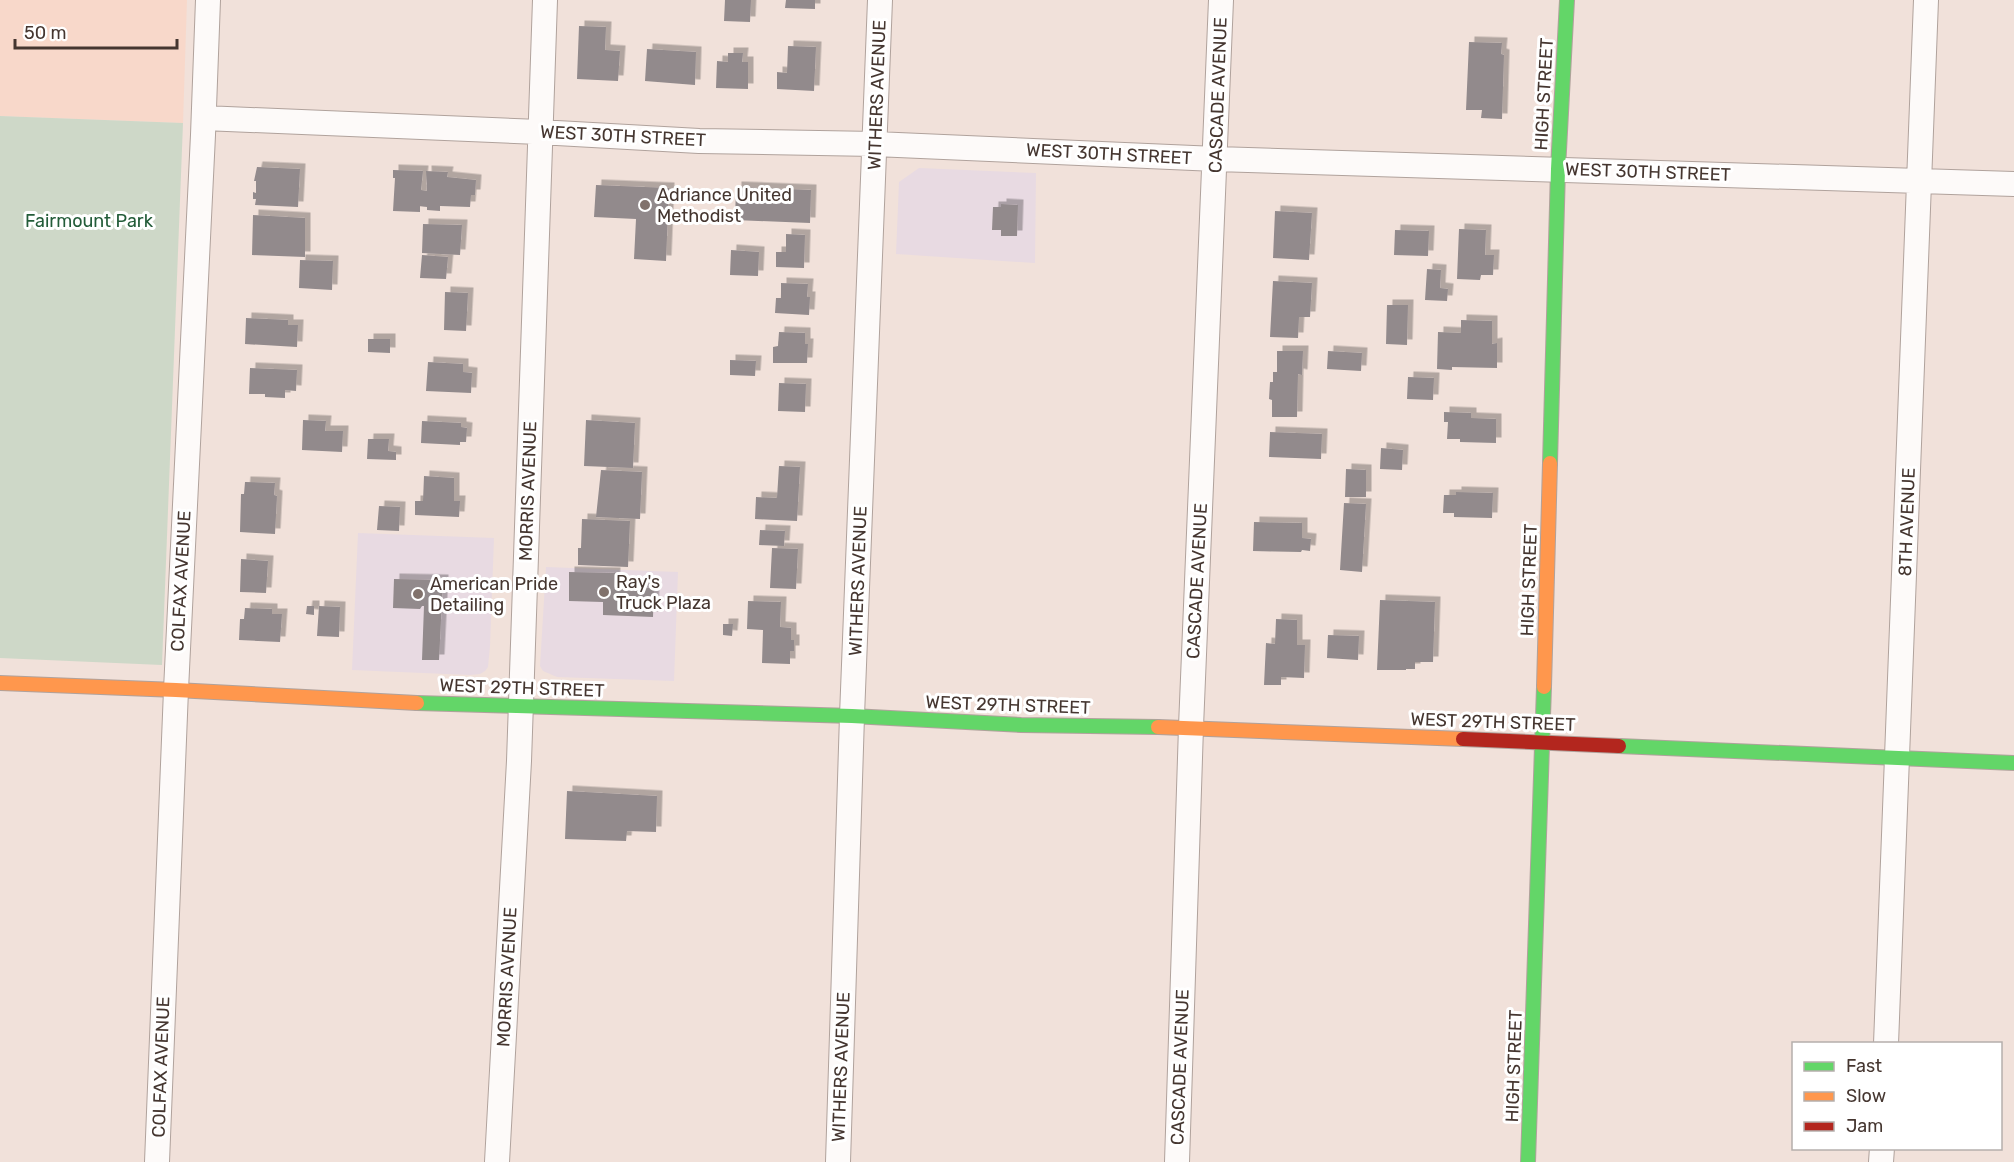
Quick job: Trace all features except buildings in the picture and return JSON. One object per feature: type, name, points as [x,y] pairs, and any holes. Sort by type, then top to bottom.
[{"type":"street","name":"COLFAX AVENUE","points":[[157,1162],[208,0]]},
{"type":"street","name":"MORRIS AVENUE","points":[[497,1162],[521,707],[545,0]]},
{"type":"street","name":"WITHERS AVENUE","points":[[838,1162],[852,716],[880,0]]},
{"type":"street","name":"CASCADE AVENUE","points":[[1178,1162],[1191,727],[1221,0]]},
{"type":"street","name":"HIGH STREET","points":[[1528,1162],[1543,743],[1558,169],[1567,0]]},
{"type":"street","name":"8TH AVENUE","points":[[1886,1042],[1926,0]]},
{"type":"street","name":"WEST 30TH STREET","points":[[204,118],[699,141],[875,144],[1216,159],[2014,184]]},
{"type":"street","name":"WEST 29TH STREET","points":[[0,683],[176,690],[356,701],[852,716],[1021,725],[1191,727],[2014,763]]},
{"type":"shaded area","points":[[0,0],[187,0],[183,123],[0,116]]},
{"type":"shaded area","points":[[919,168],[1036,173],[1035,263],[896,254],[899,182]]},
{"type":"shaded area","points":[[358,533],[494,538],[490,646],[488,667],[485,671],[470,675],[352,670]]},
{"type":"shaded area","points":[[546,567],[678,572],[674,681],[557,677],[543,671],[540,666]]},
{"type":"green space","name":"Fairmount Park","points":[[0,116],[183,123],[162,665],[0,658]]},
{"type":"traffic: fast","points":[[1550,463],[1558,169],[1567,0]]},
{"type":"traffic: fast","points":[[1528,1162],[1544,687]]},
{"type":"traffic: fast","points":[[417,703],[852,716],[1021,725],[1158,727]]},
{"type":"traffic: fast","points":[[1619,746],[2014,763]]},
{"type":"traffic: slow","points":[[1544,687],[1550,463]]},
{"type":"traffic: slow","points":[[0,683],[417,703]]},
{"type":"traffic: slow","points":[[1158,727],[1463,739]]},
{"type":"traffic: jam","points":[[1463,739],[1619,746]]},
{"type":"place","name":"Adriance United Methodist","points":[[645,205]]},
{"type":"place","name":"Ray's Truck Plaza","points":[[604,592]]},
{"type":"place","name":"American Pride Detailing","points":[[418,594]]}]
